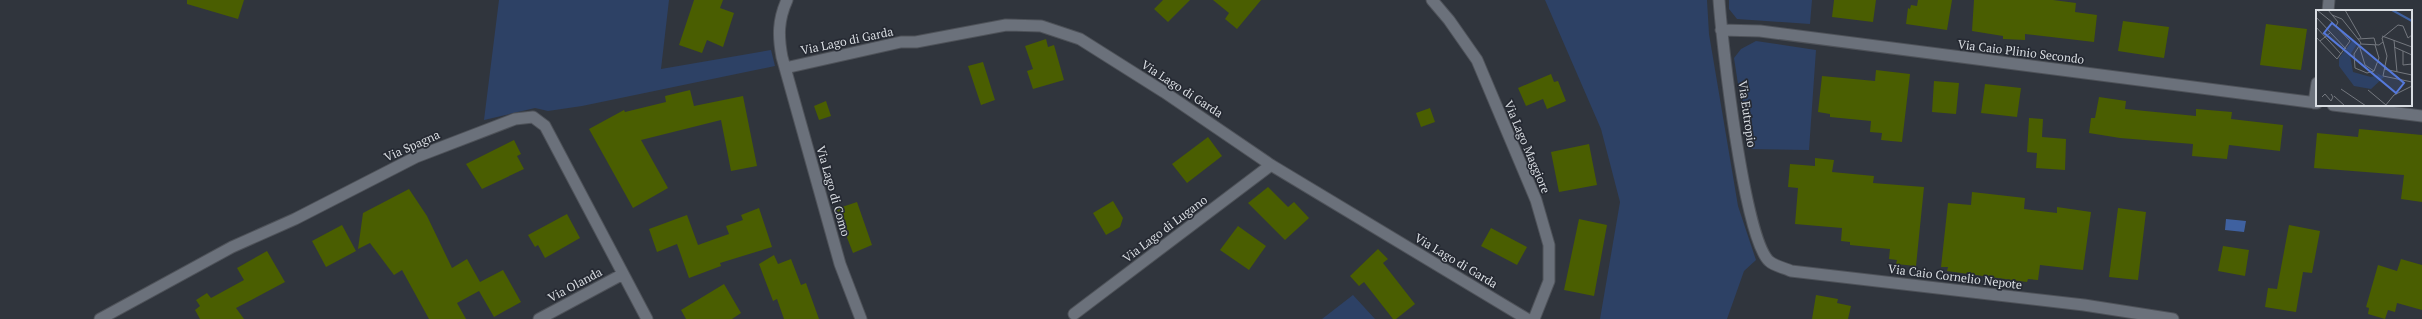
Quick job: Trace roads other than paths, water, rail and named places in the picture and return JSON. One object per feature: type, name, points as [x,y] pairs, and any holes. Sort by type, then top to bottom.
[{"type":"street","points":[[785,68],[778,34],[780,15],[787,0]]},
{"type":"street","name":"Via Lago Maggiore","points":[[1432,0],[1449,20],[1477,60],[1536,200],[1549,245],[1548,281],[1534,319]]},
{"type":"street","name":"Via Eutropio","points":[[1719,0],[1721,30],[1740,160],[1754,231]]},
{"type":"street","points":[[2328,10],[2329,0]]},
{"type":"street","name":"Via Lago di Garda","points":[[785,68],[901,42],[916,42],[1006,25],[1041,26],[1080,39],[1164,92],[1271,164],[1527,319]]},
{"type":"street","name":"Via Caio Plinio Secondo","points":[[1721,30],[1760,31],[2316,103]]},
{"type":"street","name":"Via Lago di Como","points":[[785,68],[840,264],[862,319]]},
{"type":"street","points":[[2341,106],[2422,116]]},
{"type":"street","name":"Via Spagna","points":[[100,319],[232,248],[295,219],[416,157],[515,118],[533,117],[545,126],[647,319]]},
{"type":"street","name":"Via Lago di Lugano","points":[[1074,314],[1271,164]]},
{"type":"street","name":"Via Caio Cornelio Nepote","points":[[1754,231],[1769,261],[1792,271],[2076,304],[2172,319]]},
{"type":"street","name":"Via Olanda","points":[[539,319],[623,274]]}]
